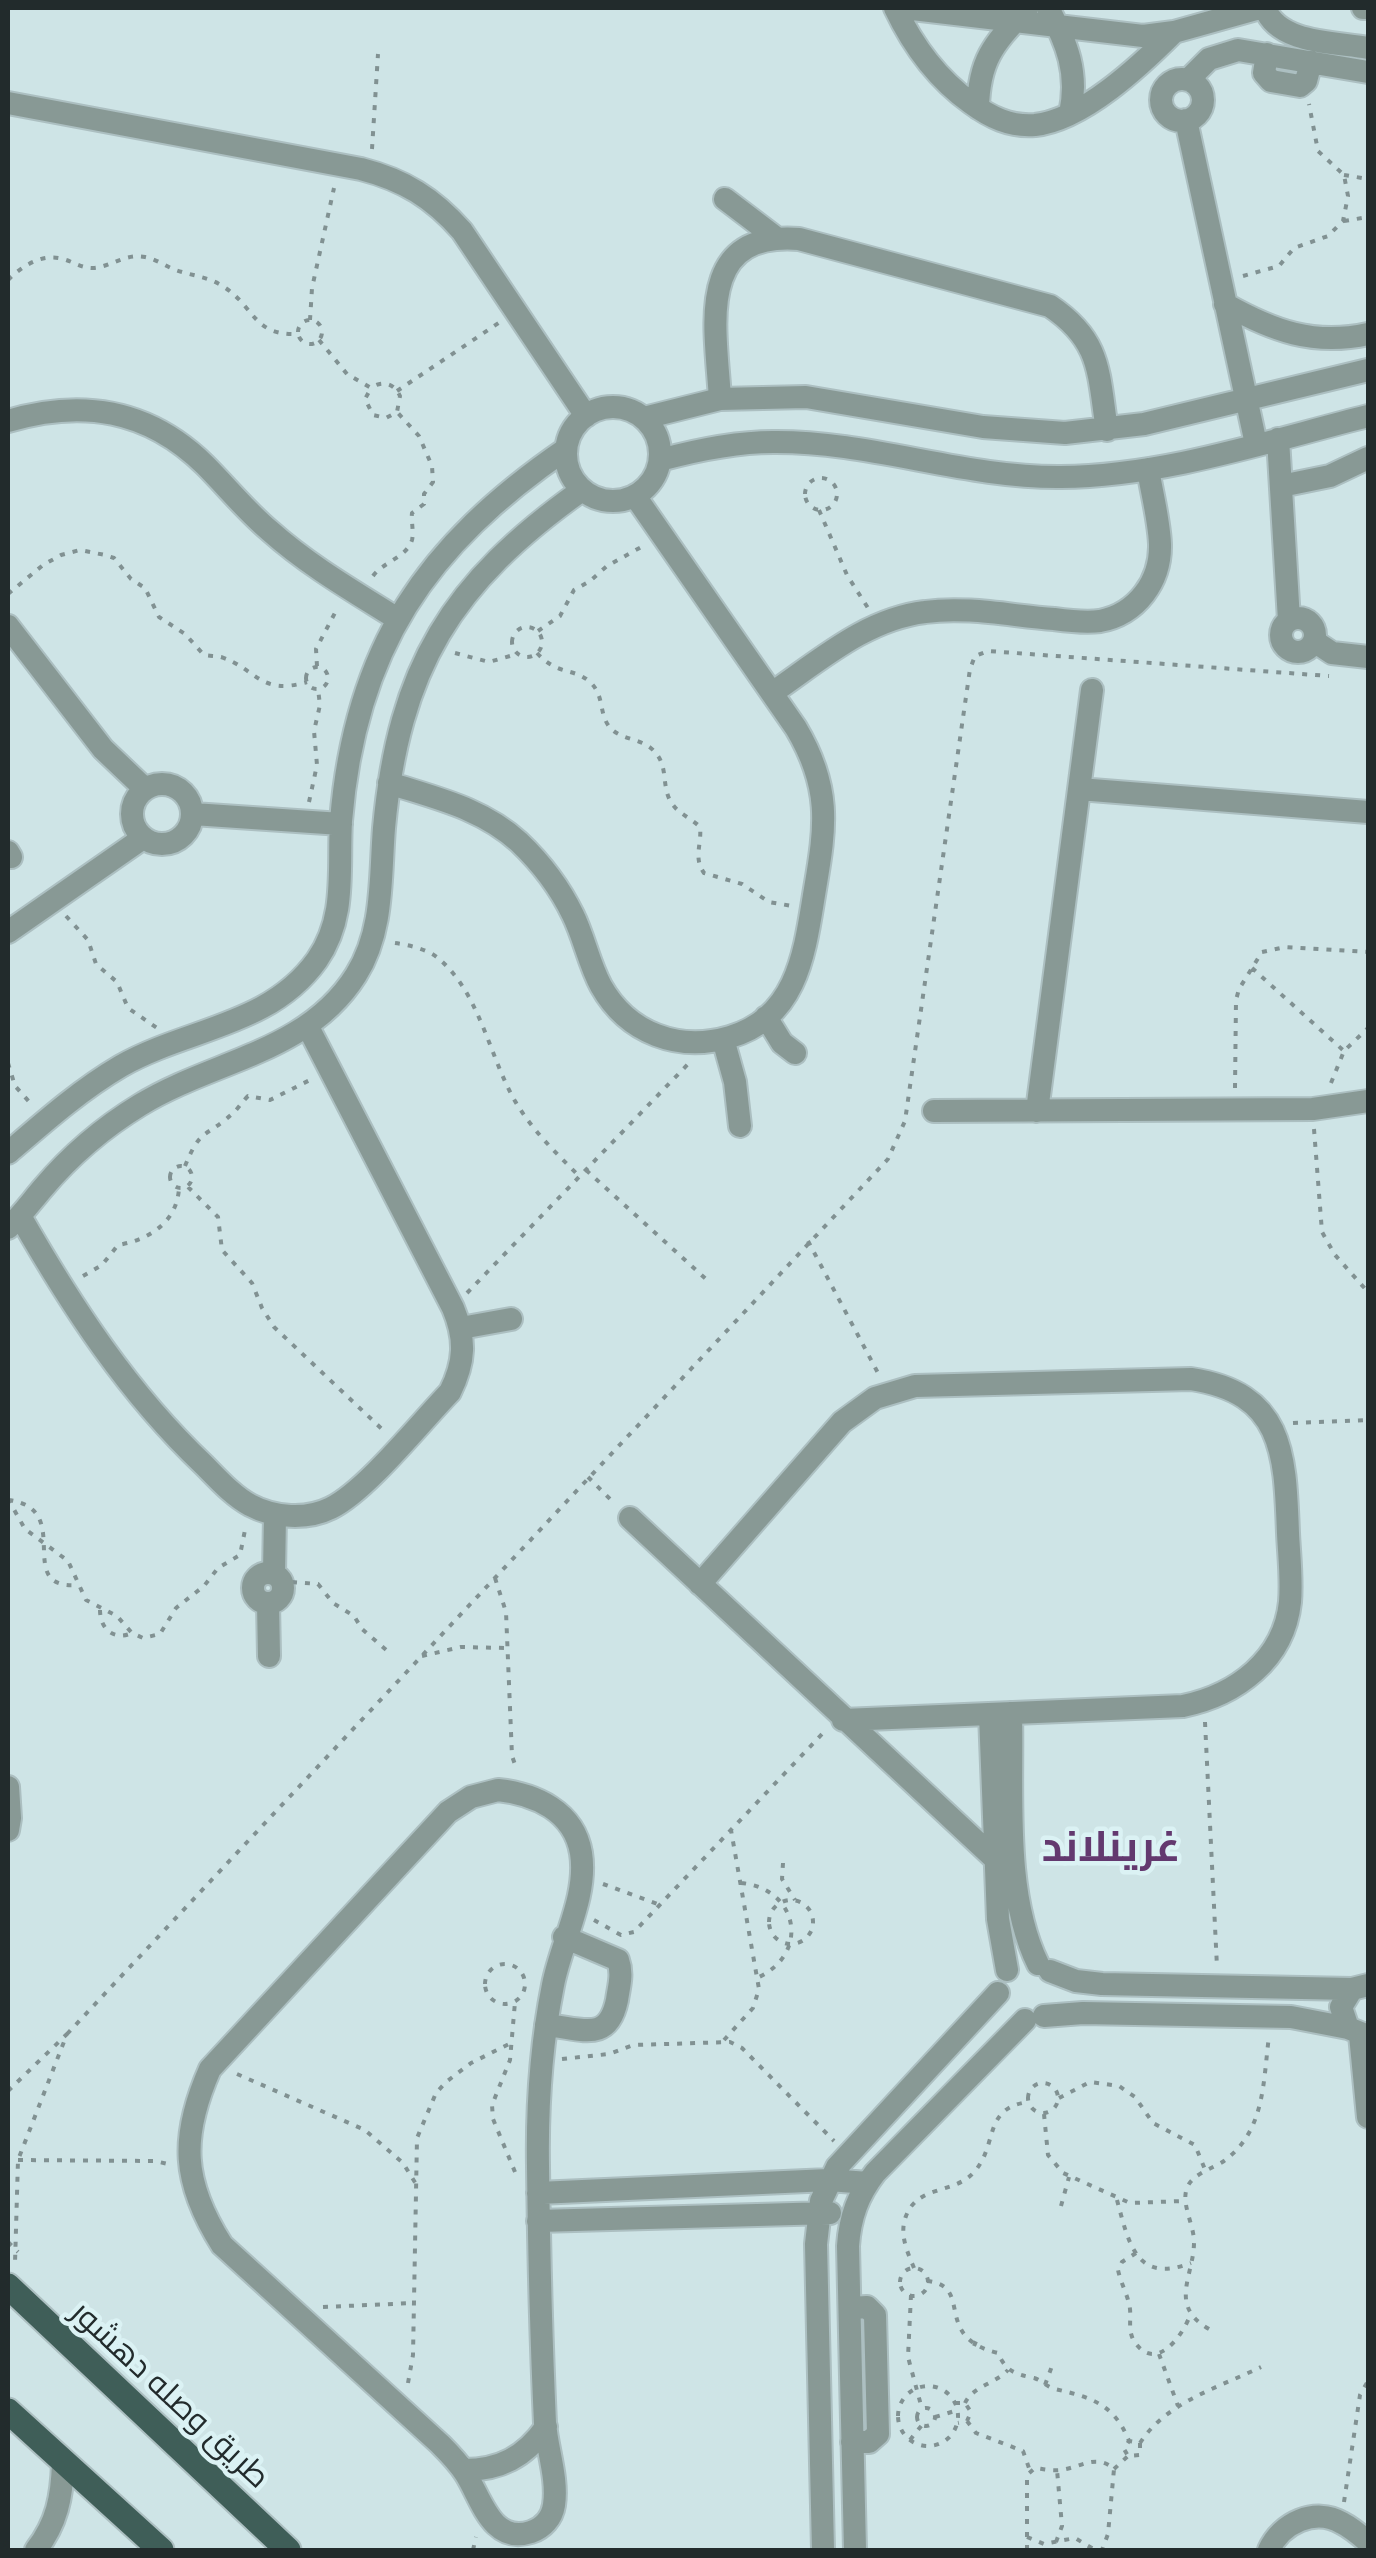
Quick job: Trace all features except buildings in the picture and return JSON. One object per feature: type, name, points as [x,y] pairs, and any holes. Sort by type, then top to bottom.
[{"type":"main road","name":"طريق وصله دهشور","points":[[8,2286],[288,2550]]},
{"type":"main road","points":[[8,2411],[153,2549]]},
{"type":"street","points":[[895,8],[920,54],[937,74],[995,118],[1033,126],[1070,114],[1114,84],[1174,32]]},
{"type":"street","points":[[904,8],[1054,18],[1127,36],[1174,32],[1263,8],[1284,31],[1368,48]]},
{"type":"street","points":[[978,108],[985,60],[1020,15]]},
{"type":"street","points":[[1054,18],[1073,70],[1070,114]]},
{"type":"street","points":[[1188,80],[1210,59],[1238,50],[1368,72]]},
{"type":"street","points":[[1267,54],[1265,78],[1300,86],[1306,81],[1311,62]]},
{"type":"street","points":[[1188,80],[1198,86],[1203,101],[1196,116],[1186,120],[1168,116],[1161,98],[1170,82],[1188,80]]},
{"type":"street","points":[[8,103],[350,167],[404,183],[442,208],[462,232],[586,416]]},
{"type":"street","points":[[1186,120],[1248,400],[1267,441],[1281,486],[1289,620],[1281,634],[1287,648],[1302,652],[1314,641],[1332,653],[1368,657]]},
{"type":"street","points":[[725,199],[775,238]]},
{"type":"street","points":[[720,399],[714,302],[720,278],[732,258],[752,244],[775,238],[799,239],[1050,306],[1078,328],[1096,358],[1107,430]]},
{"type":"street","points":[[1225,304],[1284,334],[1314,340],[1368,334]]},
{"type":"street","points":[[644,418],[720,399],[806,397],[1010,430],[1066,433],[1107,430],[1368,370]]},
{"type":"street","points":[[8,421],[42,411],[87,408],[130,417],[170,436],[307,562],[396,618]]},
{"type":"street","points":[[8,1153],[48,1118],[120,1066],[170,1042],[235,1022],[271,1005],[298,984],[319,957],[334,926],[341,893],[341,824],[347,771],[374,667],[396,618],[430,569],[471,524],[516,483],[566,449],[577,425],[586,416],[597,410],[622,408],[644,418],[660,444],[660,460],[656,475],[635,496],[608,501],[582,490],[570,471],[566,449]]},
{"type":"street","points":[[660,460],[698,450],[774,442],[813,444],[1018,475],[1060,477],[1148,469],[1368,416]]},
{"type":"street","points":[[1281,486],[1330,476],[1368,458]]},
{"type":"street","points":[[772,692],[878,624],[912,614],[947,610],[1078,622],[1120,614],[1138,602],[1152,585],[1159,564],[1160,542],[1148,469]]},
{"type":"street","points":[[308,1027],[457,1318],[464,1350],[460,1372],[450,1392],[352,1495],[329,1510],[302,1516],[275,1514],[250,1505],[187,1449],[112,1362],[14,1222],[72,1157],[138,1106],[175,1085],[282,1042],[308,1027],[347,988],[373,939],[388,783],[408,702],[433,640],[463,597],[499,557],[538,520],[582,490]]},
{"type":"street","points":[[388,783],[483,814],[518,842],[548,875],[572,913],[600,985],[619,1011],[645,1031],[675,1043],[715,1042],[738,1035],[766,1017],[787,994],[802,966],[824,838],[825,808],[820,780],[811,753],[772,692],[635,496]]},
{"type":"street","points":[[8,626],[103,748],[145,789]]},
{"type":"street","points":[[1037,1111],[1092,690]]},
{"type":"street","points":[[155,784],[176,787],[185,794],[193,814],[191,824],[179,839],[161,844],[143,838],[132,818],[137,796],[155,784]]},
{"type":"street","points":[[1079,788],[1368,812]]},
{"type":"street","points":[[193,814],[341,824]]},
{"type":"street","points":[[8,932],[143,838]]},
{"type":"street","points":[[766,1017],[782,1044],[795,1053]]},
{"type":"street","points":[[715,1042],[735,1082],[740,1126]]},
{"type":"street","points":[[934,1110],[1321,1109],[1368,1101]]},
{"type":"street","points":[[457,1318],[511,1319]]},
{"type":"street","points":[[700,1584],[842,1422],[876,1398],[915,1386],[1191,1379],[1237,1392],[1271,1424],[1286,1468],[1290,1602],[1284,1628],[1272,1652],[1234,1689],[1183,1706],[841,1718]]},
{"type":"street","points":[[269,1656],[275,1587],[275,1514]]},
{"type":"street","points":[[630,1518],[994,1858]]},
{"type":"street","points":[[1001,1713],[994,1858],[998,1919],[1007,1970]]},
{"type":"street","points":[[855,2550],[848,2246],[853,2214],[868,2183],[1056,2000],[1057,1990],[1023,1931],[1016,1896],[1001,1713]]},
{"type":"street","points":[[8,1787],[8,1830]]},
{"type":"street","points":[[498,1790],[525,1793],[550,1804],[569,1824],[581,1849],[583,1876],[564,1938],[546,2024],[540,2081],[538,2221],[546,2427],[555,2499],[552,2514],[543,2526],[516,2534],[502,2530],[490,2520],[464,2470],[222,2245],[202,2214],[190,2178],[188,2140],[195,2103],[210,2069],[448,1812],[471,1797],[498,1790]]},
{"type":"street","points":[[546,2024],[595,2030],[610,2023],[614,2016],[621,1974],[618,1960],[564,1938]]},
{"type":"street","points":[[1359,2033],[1320,2020],[1272,2016],[1102,2013],[1016,2018],[1004,2008],[998,1993],[1007,1970],[1022,1962],[1076,1981],[1102,1984],[1363,1985]]},
{"type":"street","points":[[1363,1985],[1341,2007],[1359,2033],[1368,2117]]},
{"type":"street","points":[[823,2550],[818,2212],[830,2180],[848,2156],[998,1993]]},
{"type":"street","points":[[538,2193],[830,2180],[868,2183]]},
{"type":"street","points":[[538,2221],[853,2214]]},
{"type":"street","points":[[464,2470],[502,2465],[534,2443],[546,2427]]},
{"type":"street","points":[[36,2550],[49,2533],[62,2499],[62,2462]]},
{"type":"street","points":[[1269,2550],[1286,2527],[1322,2516],[1340,2521],[1368,2542]]},
{"type":"path","points":[[310,320],[312,288],[350,167],[370,156],[378,54]]},
{"type":"path","points":[[1300,86],[1313,114],[1318,151],[1344,175],[1368,179]]},
{"type":"path","points":[[1220,280],[1273,269],[1294,248],[1328,236],[1343,220],[1348,196],[1344,175]]},
{"type":"path","points":[[1343,220],[1368,217]]},
{"type":"path","points":[[8,280],[21,268],[42,259],[64,259],[89,268],[129,256],[144,256],[222,285],[244,303],[260,325],[272,332],[298,334]]},
{"type":"path","points":[[397,390],[516,312]]},
{"type":"path","points":[[298,334],[301,324],[310,320]]},
{"type":"path","points":[[310,320],[320,325],[319,340],[347,374],[370,388]]},
{"type":"path","points":[[298,334],[304,343],[319,340]]},
{"type":"path","points":[[382,383],[397,390],[400,401],[396,412],[386,418],[373,415],[365,399],[370,388],[382,383]]},
{"type":"path","points":[[317,666],[316,649],[338,609],[360,595],[381,566],[409,547],[412,513],[424,504],[424,494],[432,482],[432,466],[420,436],[396,412]]},
{"type":"path","points":[[818,510],[830,508],[837,498],[836,486],[826,478],[810,482],[804,493],[808,504],[818,510],[847,575],[878,624]]},
{"type":"path","points":[[538,632],[560,616],[574,590],[607,566],[662,536]]},
{"type":"path","points":[[8,594],[61,555],[80,550],[105,554],[150,593],[159,617],[185,634],[204,655],[221,657],[271,685],[307,682],[318,689]]},
{"type":"path","points":[[433,640],[474,661],[489,662],[537,653],[542,640],[538,632],[528,627],[517,630],[512,644],[517,654]]},
{"type":"path","points":[[8,2091],[67,2034],[888,1158],[905,1121],[970,669],[975,656],[988,651],[1331,676]]},
{"type":"path","points":[[537,653],[556,670],[578,674],[589,682],[601,698],[608,726],[623,738],[652,749],[659,757],[672,805],[700,827],[697,858],[704,873],[742,884],[769,902],[812,907]]},
{"type":"path","points":[[307,682],[309,670],[317,666],[325,669],[329,677],[326,685],[318,689]]},
{"type":"path","points":[[305,822],[317,765],[314,731],[320,705],[318,689]]},
{"type":"path","points":[[54,900],[88,940],[96,964],[117,982],[128,1008],[149,1021],[170,1042]]},
{"type":"path","points":[[373,939],[412,946],[436,956],[456,978],[515,1101],[550,1147],[580,1177]]},
{"type":"path","points":[[1235,1110],[1236,1000],[1238,989],[1262,952],[1273,948],[1368,952]]},
{"type":"path","points":[[1252,968],[1344,1051]]},
{"type":"path","points":[[1368,1028],[1344,1051],[1321,1109],[1322,1232],[1335,1256],[1368,1292]]},
{"type":"path","points":[[457,1318],[586,1170],[715,1042]]},
{"type":"path","points":[[8,1062],[15,1086],[35,1110],[48,1118]]},
{"type":"path","points":[[185,1166],[203,1132],[228,1118],[248,1096],[280,1098],[330,1069]]},
{"type":"path","points":[[185,1166],[193,1178],[188,1187]]},
{"type":"path","points":[[185,1166],[176,1167],[170,1174],[171,1183],[178,1188],[188,1187]]},
{"type":"path","points":[[586,1170],[707,1280]]},
{"type":"path","points":[[188,1187],[218,1217],[222,1250],[252,1283],[274,1327],[398,1446]]},
{"type":"path","points":[[64,1290],[102,1264],[118,1245],[140,1242],[170,1218],[177,1207],[178,1188]]},
{"type":"path","points":[[808,1241],[878,1371],[876,1398]]},
{"type":"path","points":[[1271,1424],[1368,1420]]},
{"type":"path","points":[[588,1477],[630,1518]]},
{"type":"path","points":[[8,1499],[25,1529],[68,1561],[86,1600],[124,1621],[132,1633],[143,1638],[160,1634],[176,1608],[204,1586],[218,1568],[240,1554],[250,1505]]},
{"type":"path","points":[[8,1499],[24,1503],[37,1514],[44,1528],[42,1563],[46,1571],[59,1584],[77,1586]]},
{"type":"path","points":[[495,1578],[506,1612],[512,1756],[521,1774]]},
{"type":"path","points":[[275,1587],[300,1580],[318,1584],[332,1602],[354,1616],[362,1629],[392,1655]]},
{"type":"path","points":[[100,1608],[108,1632],[124,1637],[132,1633]]},
{"type":"path","points":[[418,1658],[462,1647],[506,1648]]},
{"type":"path","points":[[1210,1700],[1204,1735],[1218,1986]]},
{"type":"path","points":[[592,1913],[594,1921],[626,1935],[634,1932],[841,1718]]},
{"type":"path","points":[[723,2041],[754,2008],[759,1977],[732,1830]]},
{"type":"path","points":[[783,1863],[782,1880],[795,1900],[809,1909],[813,1924],[806,1939],[790,1944],[774,1935],[770,1926],[774,1908],[795,1900]]},
{"type":"path","points":[[597,1896],[602,1883],[660,1905]]},
{"type":"path","points":[[741,1883],[764,1887],[782,1902],[790,1922],[790,1944],[779,1964],[759,1977]]},
{"type":"path","points":[[515,2002],[500,2004],[488,1996],[486,1974],[498,1965],[512,1965],[524,1975],[524,1990],[515,2002],[510,2060],[492,2105],[493,2119],[517,2176]]},
{"type":"path","points":[[1159,2354],[1178,2340],[1190,2314],[1185,2286],[1194,2237],[1184,2201],[1189,2182],[1228,2158],[1256,2125],[1272,2016]]},
{"type":"path","points":[[8,2242],[18,2252],[18,2160],[67,2034]]},
{"type":"path","points":[[540,2081],[546,2068],[558,2060],[609,2054],[633,2045],[723,2041],[742,2048],[848,2156]]},
{"type":"path","points":[[398,2406],[412,2369],[417,2138],[436,2094],[458,2072],[511,2043]]},
{"type":"path","points":[[210,2069],[244,2077],[365,2130],[403,2163],[416,2184]]},
{"type":"path","points":[[1059,2098],[1054,2088],[1044,2083],[1030,2090],[1028,2102],[1044,2114],[1054,2109],[1059,2098],[1090,2082],[1119,2086],[1134,2097],[1153,2123],[1195,2145],[1206,2172]]},
{"type":"path","points":[[914,2268],[904,2272],[900,2281],[903,2290],[911,2295],[921,2294],[927,2280],[923,2272],[914,2268],[904,2242],[903,2230],[910,2208],[926,2193],[966,2181],[980,2164],[1000,2114],[1015,2104],[1028,2102]]},
{"type":"path","points":[[1044,2114],[1048,2155],[1069,2176],[1117,2200],[1152,2205],[1184,2201]]},
{"type":"path","points":[[18,2160],[154,2161],[172,2165],[190,2178]]},
{"type":"path","points":[[1062,2206],[1069,2176]]},
{"type":"path","points":[[1117,2200],[1136,2254],[1148,2267],[1156,2270],[1192,2263]]},
{"type":"path","points":[[1136,2254],[1122,2262],[1118,2270],[1129,2303],[1131,2335],[1144,2350],[1159,2354]]},
{"type":"path","points":[[927,2280],[937,2282],[950,2293],[958,2328],[974,2346],[998,2353],[1008,2370],[1091,2399],[1118,2421],[1128,2440]]},
{"type":"path","points":[[911,2295],[908,2357],[922,2410]]},
{"type":"path","points":[[291,2308],[414,2303]]},
{"type":"path","points":[[1190,2314],[1209,2329]]},
{"type":"path","points":[[974,2346],[979,2334]]},
{"type":"path","points":[[1159,2354],[1178,2406]]},
{"type":"path","points":[[1045,2385],[1052,2366]]},
{"type":"path","points":[[1027,2537],[1044,2544],[1075,2538],[1098,2550],[1108,2534],[1114,2469],[1128,2456],[1140,2455],[1140,2442],[1150,2428],[1178,2406],[1261,2367]]},
{"type":"path","points":[[965,2403],[971,2392],[992,2384],[1008,2370]]},
{"type":"path","points":[[1340,2521],[1360,2396],[1368,2381]]},
{"type":"path","points":[[919,2388],[942,2389],[958,2410],[953,2433],[938,2444],[928,2446],[910,2440],[900,2424],[900,2406],[910,2392],[919,2388]]},
{"type":"path","points":[[955,2402],[965,2403]]},
{"type":"path","points":[[957,2424],[967,2421],[971,2412],[965,2403]]},
{"type":"path","points":[[922,2425],[917,2415],[922,2410],[931,2410],[935,2417]]},
{"type":"path","points":[[922,2425],[929,2426],[935,2417],[958,2410]]},
{"type":"path","points":[[967,2421],[976,2433],[1023,2451],[1030,2471]]},
{"type":"path","points":[[910,2440],[922,2425]]},
{"type":"path","points":[[1128,2440],[1140,2442]]},
{"type":"path","points":[[1128,2440],[1124,2449],[1128,2456]]},
{"type":"path","points":[[1027,2550],[1024,2484],[1030,2471],[1058,2470],[1089,2461],[1110,2464],[1114,2469]]},
{"type":"path","points":[[1056,2542],[1062,2526],[1058,2470]]},
{"type":"district","name":"غرينلاند","points":[[1111,1848]]}]
